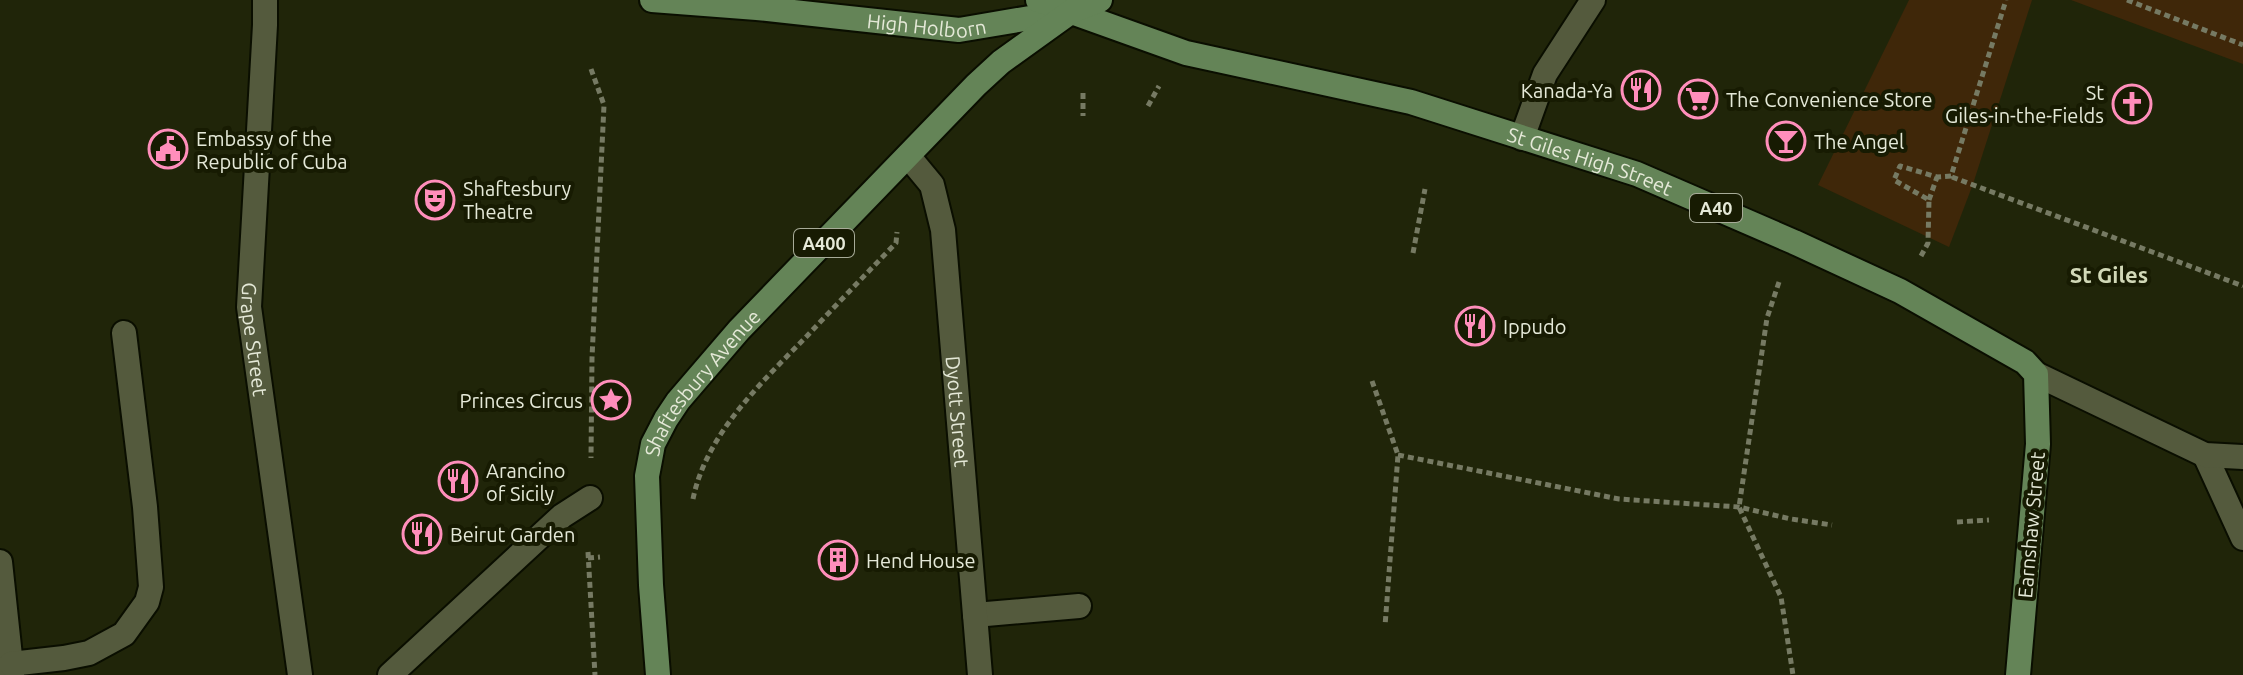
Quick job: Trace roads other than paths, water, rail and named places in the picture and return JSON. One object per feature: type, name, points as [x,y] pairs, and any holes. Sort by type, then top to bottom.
[{"type":"main road","name":"High Holborn","points":[[652,0],[959,30],[1072,11]]},
{"type":"main road","name":"A40","points":[[1038,0],[1072,11]]},
{"type":"main road","name":"Shaftesbury Avenue","points":[[658,675],[647,476],[653,444],[666,419],[739,330],[943,117],[1001,62],[1072,11],[1100,0]]},
{"type":"main road","name":"St Giles High Street","points":[[1072,11],[1186,53],[1411,102],[1637,174],[1900,291],[2007,351],[2025,362],[2036,374]]},
{"type":"main road","name":"Earnshaw Street","points":[[2018,675],[2038,444],[2036,374]]},
{"type":"street","name":"Grape Street","points":[[265,0],[249,307],[300,675]]},
{"type":"street","points":[[1522,138],[1545,74],[1593,0]]},
{"type":"street","name":"Dyott Street","points":[[908,156],[932,185],[943,230],[980,675]]},
{"type":"street","points":[[0,562],[12,669],[89,653],[124,634],[147,602],[151,587],[146,520],[124,333]]},
{"type":"street","name":"St Giles High Street","points":[[2036,374],[2205,455]]},
{"type":"street","points":[[2243,457],[2205,455],[2243,538]]},
{"type":"street","points":[[390,675],[562,516],[590,498]]},
{"type":"street","points":[[975,615],[1079,606]]},
{"type":"place","name":"Kanada-Ya","points":[[1641,90]]},
{"type":"place","name":"The Convenience Store","points":[[1698,99]]},
{"type":"place","name":"St Giles-in-the-Fields","points":[[2132,104]]},
{"type":"place","name":"The Angel","points":[[1786,141]]},
{"type":"place","name":"Embassy of the Republic of Cuba","points":[[168,149]]},
{"type":"place","name":"Shaftesbury Theatre","points":[[435,200]]},
{"type":"place","name":"Ippudo","points":[[1475,326]]},
{"type":"place","name":"Princes Circus","points":[[611,400]]},
{"type":"place","name":"Arancino of Sicily","points":[[458,481]]},
{"type":"place","name":"Beirut Garden","points":[[422,534]]},
{"type":"place","name":"Hend House","points":[[838,560]]},
{"type":"district","name":"St Giles","points":[[2109,274]]}]
